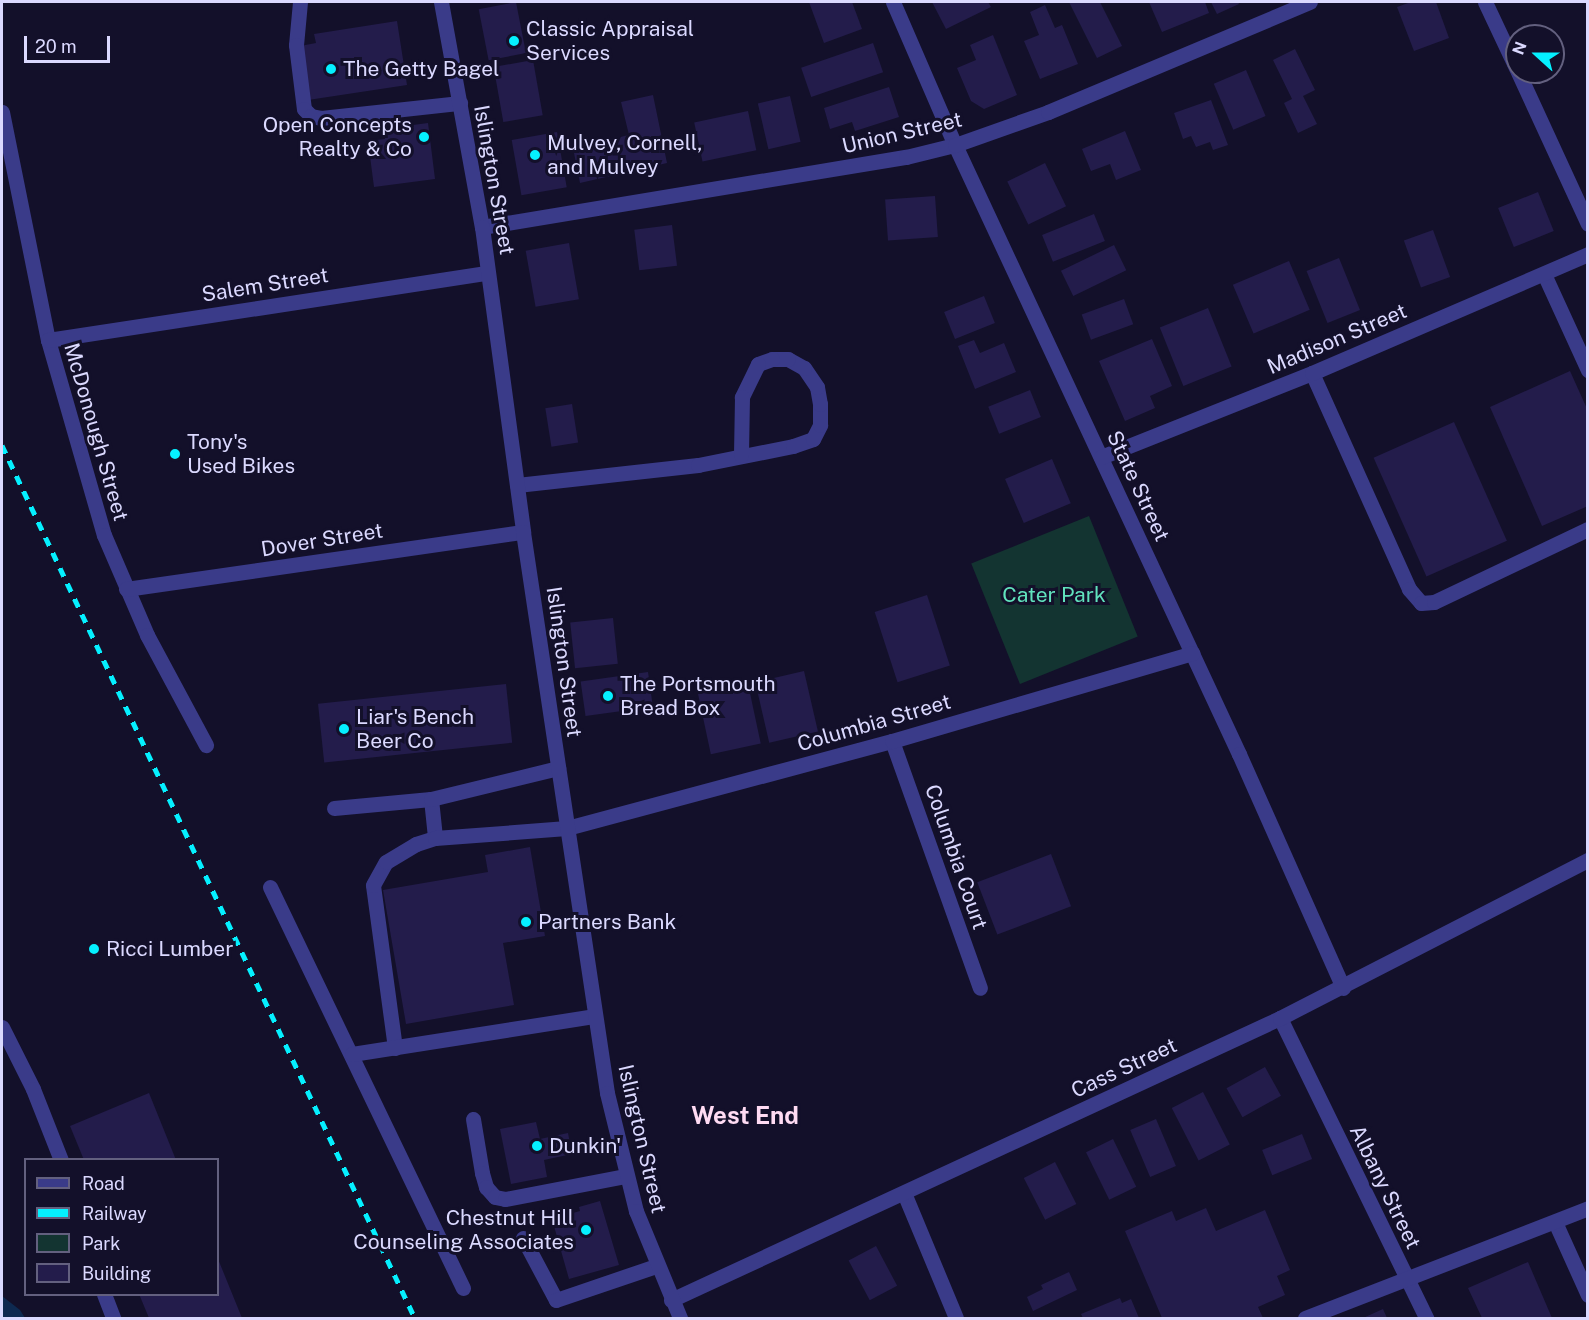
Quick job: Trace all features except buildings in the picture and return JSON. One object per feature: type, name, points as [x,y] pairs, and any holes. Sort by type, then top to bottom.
[{"type":"street","name":"Islington Street","points":[[441,2],[482,227],[523,532],[607,1093],[636,1211],[656,1266],[680,1318]]},
{"type":"street","name":"State Street","points":[[893,2],[955,145],[1192,653],[1343,988]]},
{"type":"street","name":"Union Street","points":[[482,227],[906,157],[955,145],[1048,112],[1310,2]]},
{"type":"street","points":[[1485,2],[1505,45]]},
{"type":"street","points":[[301,5],[296,45],[304,109],[311,116],[321,118],[460,103]]},
{"type":"street","points":[[1523,84],[1587,224]]},
{"type":"street","name":"McDonough Street","points":[[2,112],[48,340],[78,454],[104,535],[126,590],[206,745]]},
{"type":"street","name":"Madison Street","points":[[1101,457],[1312,373],[1587,254]]},
{"type":"street","name":"Salem Street","points":[[48,340],[488,273]]},
{"type":"street","points":[[1544,274],[1587,370]]},
{"type":"street","points":[[517,485],[698,465],[793,446],[813,439],[820,425],[820,404],[817,387],[804,368],[788,359],[772,359],[758,364],[742,397],[741,455]]},
{"type":"street","points":[[1312,373],[1409,589],[1421,603],[1434,602],[1587,529]]},
{"type":"street","name":"Dover Street","points":[[126,590],[523,532]]},
{"type":"street","name":"Columbia Street","points":[[395,1048],[373,885],[386,862],[416,844],[435,838],[567,828],[892,741],[1192,653]]},
{"type":"street","name":"Columbia Court","points":[[892,741],[980,988]]},
{"type":"street","points":[[334,808],[431,799],[558,768]]},
{"type":"street","points":[[431,799],[435,838]]},
{"type":"street","name":"Cass Street","points":[[671,1300],[1281,1018],[1587,860]]},
{"type":"street","points":[[270,887],[463,1288]]},
{"type":"street","points":[[352,1054],[595,1016]]},
{"type":"street","name":"Albany Street","points":[[1281,1018],[1405,1278],[1305,1318]]},
{"type":"street","points":[[2,1027],[33,1089],[60,1158]]},
{"type":"street","points":[[473,1119],[482,1173],[486,1187],[495,1197],[505,1199],[626,1176]]},
{"type":"street","points":[[904,1192],[956,1318]]},
{"type":"street","points":[[1426,1318],[1405,1278],[1587,1208]]},
{"type":"street","points":[[1555,1222],[1587,1295]]},
{"type":"street","points":[[523,1238],[556,1299],[656,1266]]},
{"type":"street","points":[[105,1296],[113,1318]]},
{"type":"green space","name":"Cater Park","points":[[1089,516],[1138,637],[1020,684],[971,564]]},
{"type":"water","points":[[2,1296],[20,1310],[25,1318],[2,1318]]},
{"type":"railway","points":[[2,445],[415,1318]]},
{"type":"place","name":"Classic Appraisal Services","points":[[514,41]]},
{"type":"place","name":"The Getty Bagel","points":[[331,69]]},
{"type":"place","name":"Open Concepts Realty & Co","points":[[424,137]]},
{"type":"place","name":"Mulvey, Cornell, and Mulvey","points":[[535,155]]},
{"type":"place","name":"Tony's Used Bikes","points":[[175,454]]},
{"type":"place","name":"The Portsmouth Bread Box","points":[[608,696]]},
{"type":"place","name":"Liar's Bench Beer Co","points":[[344,729]]},
{"type":"place","name":"Partners Bank","points":[[526,922]]},
{"type":"place","name":"Ricci Lumber","points":[[94,949]]},
{"type":"place","name":"Dunkin'","points":[[537,1146]]},
{"type":"place","name":"Chestnut Hill Counseling Associates","points":[[586,1230]]},
{"type":"district","name":"West End","points":[[745,1116]]}]
